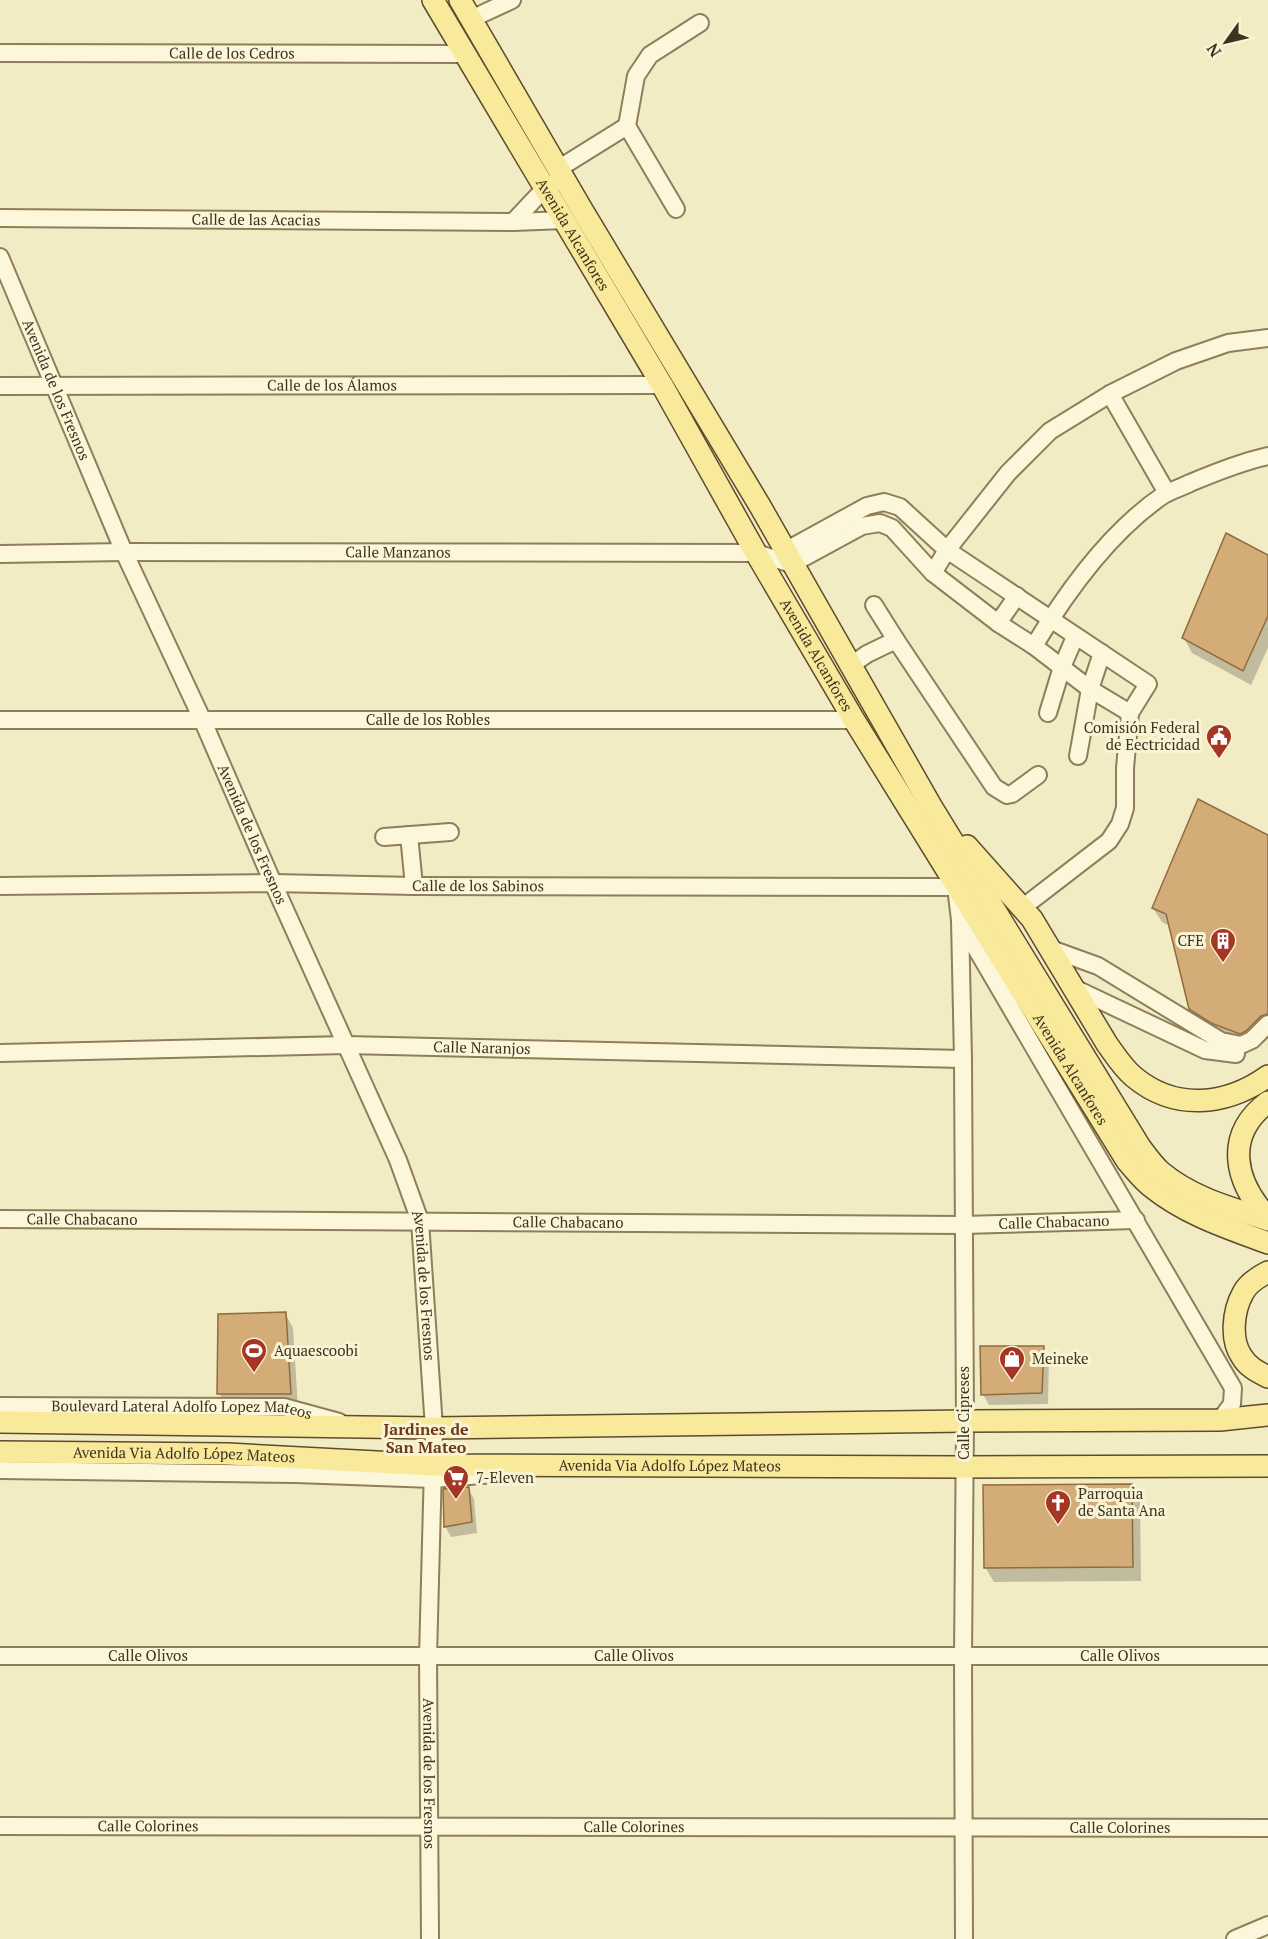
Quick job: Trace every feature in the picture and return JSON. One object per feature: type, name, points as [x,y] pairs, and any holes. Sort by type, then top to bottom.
[{"type":"main road","name":"Avenida Alcanfores","points":[[433,0],[465,54],[556,178],[565,220],[662,385],[756,553],[854,720],[1127,1161],[1151,1187],[1178,1206],[1268,1243]]},
{"type":"main road","name":"Avenida Alcanfores","points":[[460,0],[556,178],[760,506],[931,806],[1140,1147],[1160,1171],[1187,1190],[1225,1206],[1268,1219]]},
{"type":"main road","points":[[931,806],[1032,919],[1120,1062],[1133,1077],[1172,1098],[1187,1101],[1217,1099],[1252,1086],[1268,1076]]},
{"type":"main road","points":[[1268,1102],[1252,1115],[1244,1129],[1238,1153],[1238,1164],[1243,1181],[1268,1219]]},
{"type":"main road","points":[[1268,1272],[1257,1277],[1243,1293],[1235,1316],[1235,1339],[1242,1357],[1256,1371],[1268,1377]]},
{"type":"main road","name":"Avenida Via Adolfo López Mateos","points":[[0,1422],[434,1428],[1220,1420],[1268,1415]]},
{"type":"main road","name":"Avenida Via Adolfo López Mateos","points":[[0,1452],[228,1454],[433,1472],[594,1465],[1246,1466],[1268,1456]]},
{"type":"main road","points":[[1246,1466],[1268,1466]]},
{"type":"street","points":[[471,18],[512,0]]},
{"type":"street","points":[[676,209],[627,126],[636,76],[650,55],[700,23]]},
{"type":"street","name":"Calle de los Cedros","points":[[0,53],[465,54]]},
{"type":"street","points":[[513,222],[556,178],[627,126]]},
{"type":"street","name":"Calle de las Acacias","points":[[0,218],[513,222],[565,220]]},
{"type":"street","name":"Avenida de los Fresnos","points":[[0,257],[124,552],[202,718],[273,883],[398,1160],[420,1221],[434,1428],[428,1657],[430,1939]]},
{"type":"street","points":[[933,573],[947,550],[1008,473],[1050,431],[1110,394],[1176,361],[1228,343],[1268,338]]},
{"type":"street","name":"Calle de los Álamos","points":[[0,386],[662,385]]},
{"type":"street","points":[[1110,394],[1167,493]]},
{"type":"street","points":[[1034,646],[1050,618],[1098,555],[1127,524],[1167,493],[1248,460],[1268,456]]},
{"type":"street","points":[[788,558],[850,524],[867,506],[884,502],[900,507],[947,550],[1148,684],[1130,713],[1125,768],[1125,808],[1120,824],[1109,841],[1022,908]]},
{"type":"street","points":[[850,524],[862,526],[880,523],[892,528],[933,573],[1090,689],[1130,713]]},
{"type":"street","name":"Calle Manzanos","points":[[0,554],[124,552],[756,553],[788,558]]},
{"type":"street","points":[[998,623],[1017,596]]},
{"type":"street","points":[[874,605],[994,787],[1007,795],[1012,794],[1038,775]]},
{"type":"street","points":[[1048,713],[1075,636]]},
{"type":"street","points":[[850,666],[867,654],[896,640]]},
{"type":"street","points":[[1078,756],[1090,689],[1102,653]]},
{"type":"street","name":"Calle de los Robles","points":[[0,720],[202,718],[854,720]]},
{"type":"street","points":[[384,837],[450,832]]},
{"type":"street","points":[[409,835],[414,886]]},
{"type":"street","name":"Calle de los Sabinos","points":[[0,886],[273,883],[414,886],[956,886]]},
{"type":"street","name":"Calle Cipreses","points":[[956,886],[960,920],[963,1059],[964,1939]]},
{"type":"street","name":"Avenida Alcanfores","points":[[960,920],[1233,1388],[1232,1404],[1220,1420]]},
{"type":"street","points":[[1051,949],[1098,966],[1221,1041],[1241,1045],[1252,1040],[1268,1024]]},
{"type":"street","points":[[1074,988],[1205,1050],[1239,1054],[1258,1048],[1268,1038]]},
{"type":"street","name":"Calle Naranjos","points":[[0,1053],[346,1045],[963,1059]]},
{"type":"street","name":"Calle Chabacano","points":[[0,1219],[963,1225],[1136,1220]]},
{"type":"street","name":"Boulevard Lateral Adolfo Lopez Mateos","points":[[0,1406],[284,1407],[361,1427]]},
{"type":"street","points":[[0,1470],[296,1474],[433,1472]]},
{"type":"street","name":"Calle Olivos","points":[[0,1656],[1268,1656]]},
{"type":"street","name":"Calle Colorines","points":[[0,1826],[1268,1827]]},
{"type":"street","points":[[1235,1939],[1268,1926]]},
{"type":"building","points":[[1226,533],[1268,555],[1268,616],[1243,671],[1182,638]]},
{"type":"building","name":"CFE","points":[[1198,799],[1268,835],[1268,1014],[1261,1016],[1240,1034],[1211,1023],[1189,1009],[1166,914],[1152,908]]},
{"type":"building","name":"Aquaescoobi","points":[[286,1312],[291,1394],[217,1394],[218,1314]]},
{"type":"building","name":"Meineke","points":[[980,1346],[1044,1346],[1042,1393],[981,1395]]},
{"type":"building","name":"Parroquia de Santa Ana","points":[[1132,1484],[1133,1567],[984,1568],[983,1485]]},
{"type":"building","name":"7-Eleven","points":[[469,1487],[472,1522],[444,1527],[443,1489]]},
{"type":"place","name":"Comisión Federal de Eectricidad","points":[[1219,760]]},
{"type":"place","name":"CFE","points":[[1223,964]]},
{"type":"place","name":"Aquaescoobi","points":[[254,1374]]},
{"type":"place","name":"Meineke","points":[[1012,1382]]},
{"type":"place","name":"7-Eleven","points":[[456,1501]]},
{"type":"place","name":"Parroquia de Santa Ana","points":[[1058,1526]]},
{"type":"district","name":"Jardines de San Mateo","points":[[426,1438]]}]
